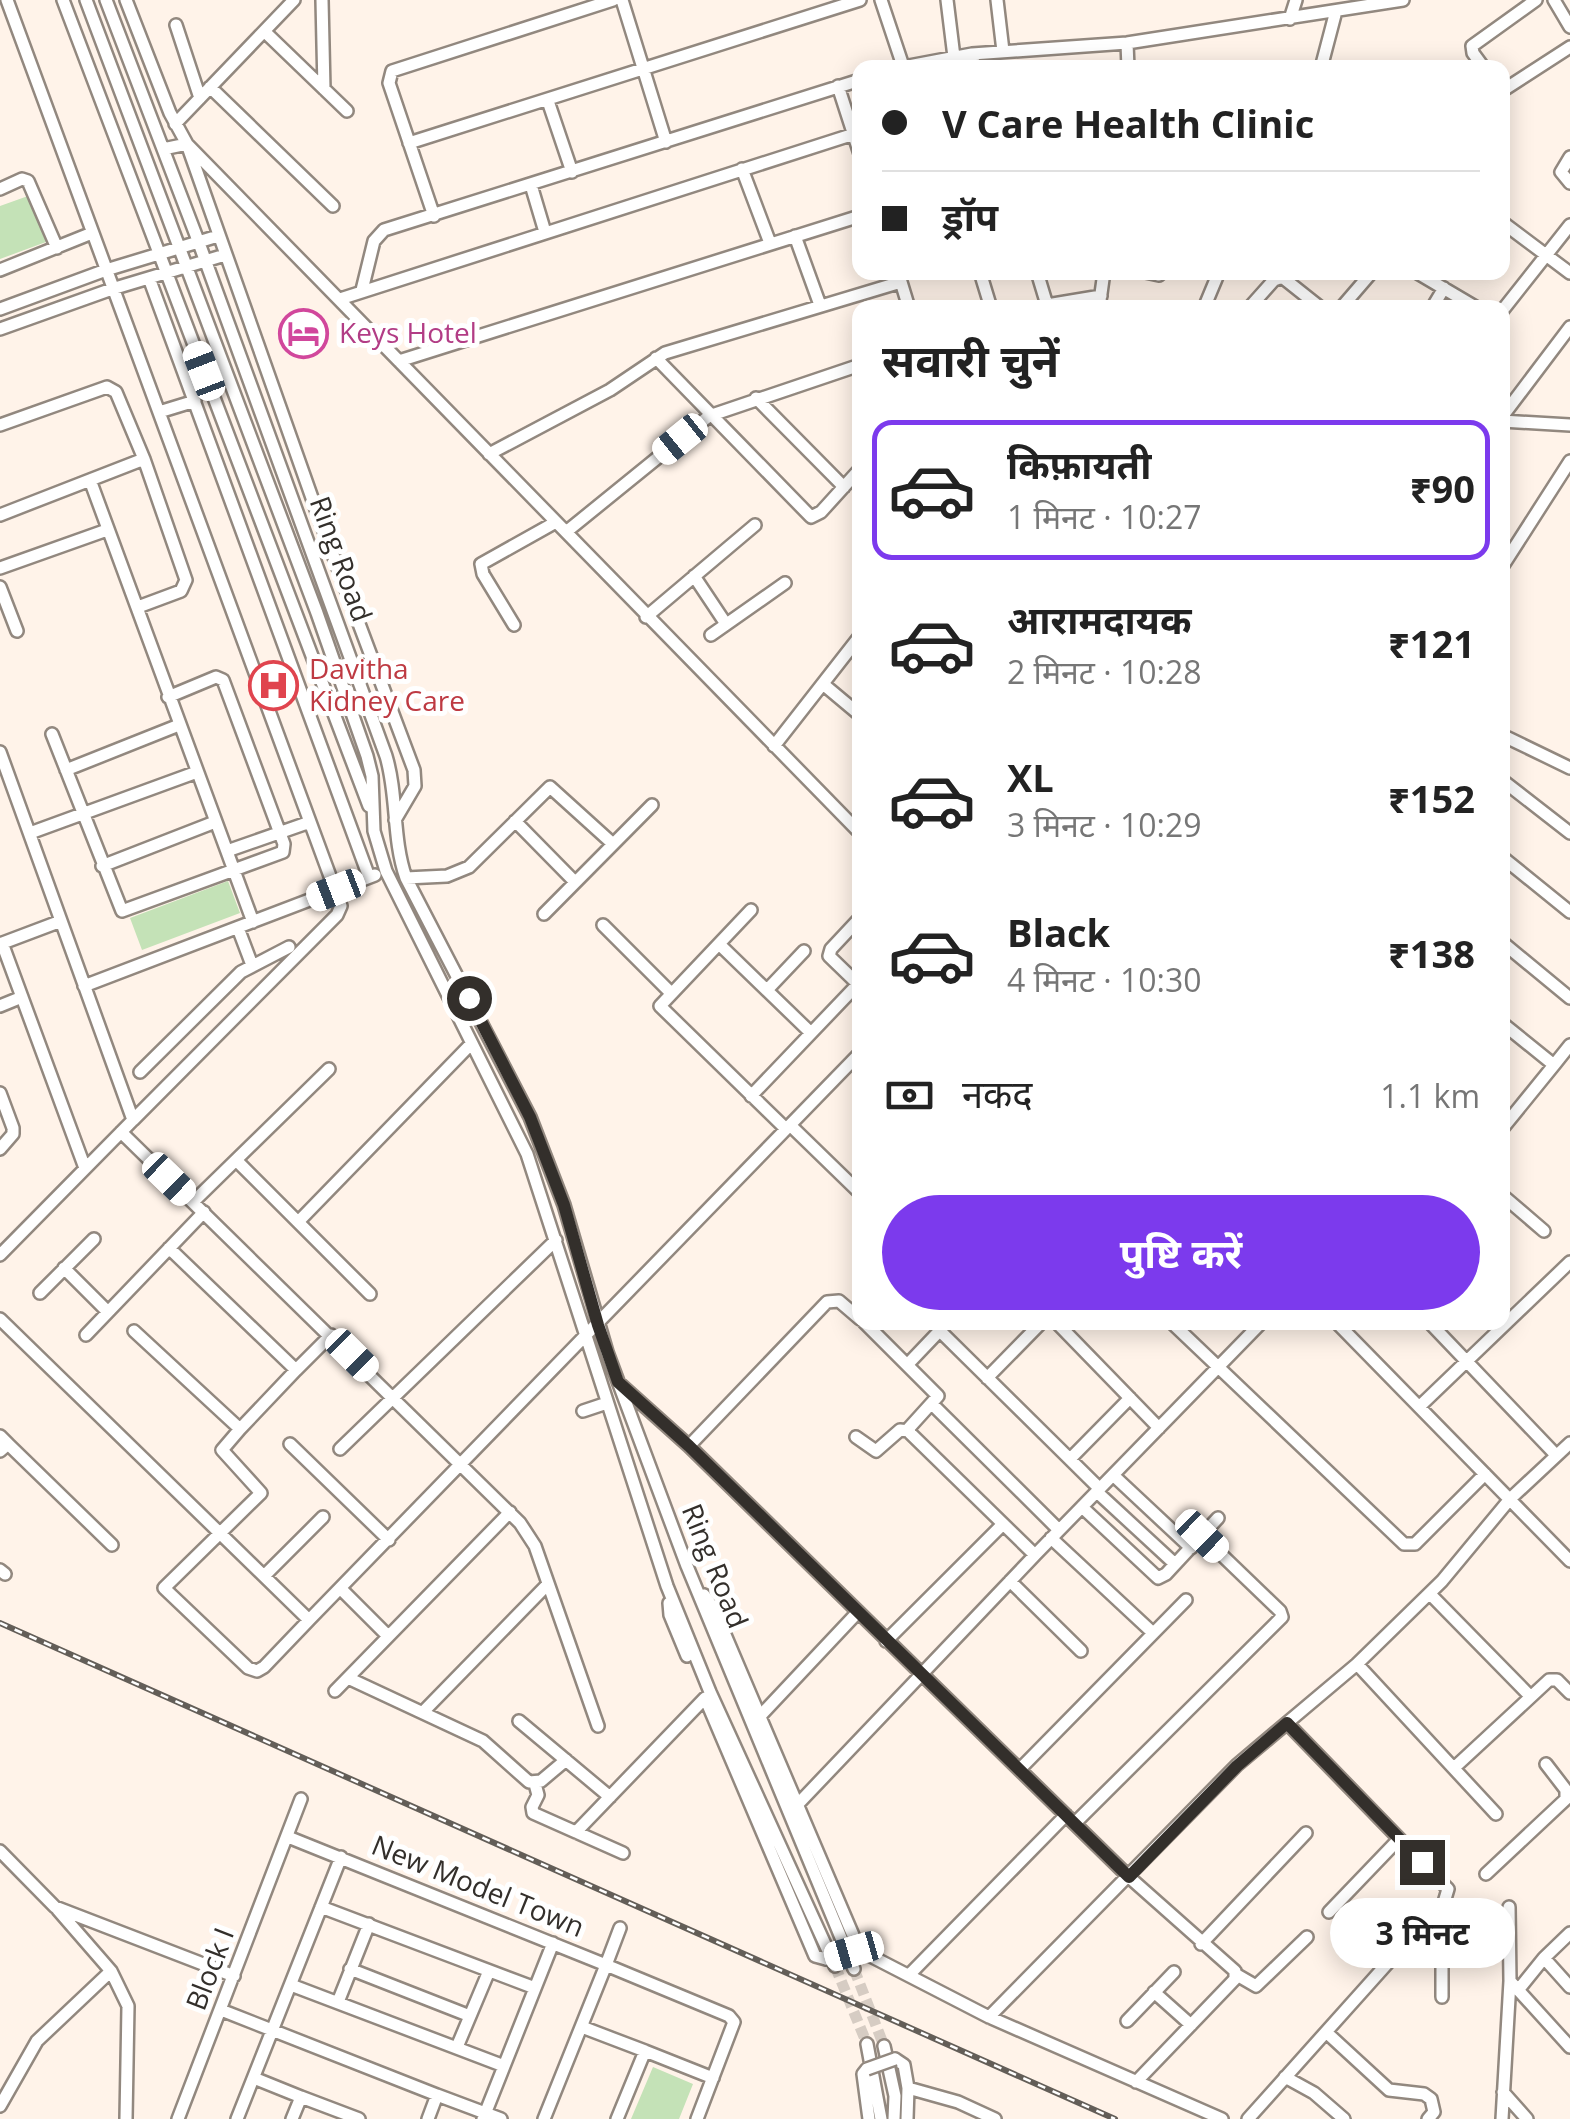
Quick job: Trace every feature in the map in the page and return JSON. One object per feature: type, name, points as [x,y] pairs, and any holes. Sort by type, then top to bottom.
[{"type":"street","points":[[0,1255],[337,916],[341,906],[7,0]]},
{"type":"street","points":[[63,0],[372,815]]},
{"type":"street","name":"Ring Road","points":[[86,0],[367,756],[372,776],[372,815],[386,870],[527,1154],[668,1586],[710,1692],[831,1962]]},
{"type":"street","name":"Ring Road","points":[[106,0],[206,261],[386,756],[391,772],[396,842],[406,878],[530,1117],[564,1205],[618,1382],[693,1580],[854,1969]]},
{"type":"street","points":[[126,0],[174,124],[187,144],[852,825]]},
{"type":"street","points":[[174,124],[294,0]]},
{"type":"street","points":[[322,0],[324,89]]},
{"type":"street","points":[[434,216],[389,83],[392,72],[613,0]]},
{"type":"street","points":[[622,0],[666,142]]},
{"type":"street","points":[[409,143],[860,0]]},
{"type":"street","points":[[881,0],[905,60]]},
{"type":"street","points":[[946,0],[954,57]]},
{"type":"street","points":[[997,0],[1003,50]]},
{"type":"street","points":[[1290,19],[1296,0]]},
{"type":"street","points":[[938,60],[1003,50],[1127,43],[1403,0]]},
{"type":"street","points":[[1478,60],[1472,46],[1536,0]]},
{"type":"street","points":[[1554,0],[1570,26]]},
{"type":"street","points":[[1324,60],[1336,11]]},
{"type":"street","points":[[176,26],[200,98]]},
{"type":"street","points":[[120,37],[137,30]]},
{"type":"street","points":[[265,32],[346,111]]},
{"type":"street","points":[[1127,43],[1128,60]]},
{"type":"street","points":[[1510,86],[1570,47]]},
{"type":"street","points":[[972,54],[973,60]]},
{"type":"street","points":[[362,290],[374,242],[380,233],[852,82]]},
{"type":"street","points":[[838,86],[852,128]]},
{"type":"street","points":[[210,88],[332,206]]},
{"type":"street","points":[[106,106],[123,99]]},
{"type":"street","points":[[548,100],[572,172]]},
{"type":"street","points":[[340,300],[852,135]]},
{"type":"street","points":[[163,149],[187,144]]},
{"type":"street","points":[[187,144],[414,770],[414,786],[395,820]]},
{"type":"street","points":[[1570,157],[1561,172],[1570,183]]},
{"type":"street","points":[[742,169],[770,243]]},
{"type":"street","points":[[0,189],[22,180],[28,182],[57,248]]},
{"type":"street","points":[[531,185],[545,232]]},
{"type":"street","points":[[399,360],[852,218]]},
{"type":"street","points":[[1510,300],[1570,225]]},
{"type":"street","points":[[1510,228],[1570,273]]},
{"type":"street","points":[[0,270],[92,233]]},
{"type":"street","points":[[0,310],[106,270],[218,236]]},
{"type":"street","points":[[795,236],[820,305]]},
{"type":"street","points":[[0,329],[112,289],[225,255]]},
{"type":"street","points":[[149,278],[370,877]]},
{"type":"street","points":[[489,454],[610,390],[656,358],[692,342],[891,280]]},
{"type":"street","points":[[1256,300],[1274,280]]},
{"type":"street","points":[[1286,280],[1310,300]]},
{"type":"street","points":[[1348,300],[1365,280]]},
{"type":"street","points":[[1430,280],[1464,300]]},
{"type":"street","points":[[1437,300],[1444,288]]},
{"type":"street","points":[[1510,408],[1570,326]]},
{"type":"street","points":[[656,358],[812,517],[852,478]]},
{"type":"street","points":[[514,625],[481,564],[561,527],[709,416],[852,368]]},
{"type":"street","points":[[0,425],[112,388],[144,459],[186,580],[181,591],[138,607]]},
{"type":"street","points":[[254,394],[273,388]]},
{"type":"street","points":[[756,398],[844,487]]},
{"type":"street","points":[[160,412],[195,400]]},
{"type":"street","points":[[1510,420],[1570,424]]},
{"type":"street","points":[[0,514],[144,459]]},
{"type":"street","points":[[1510,555],[1570,461]]},
{"type":"street","points":[[90,480],[253,922]]},
{"type":"street","points":[[1553,488],[1570,492]]},
{"type":"street","points":[[646,616],[755,525]]},
{"type":"street","points":[[0,568],[107,530]]},
{"type":"street","points":[[256,574],[277,567]]},
{"type":"street","points":[[694,576],[726,624]]},
{"type":"street","points":[[712,635],[785,583]]},
{"type":"street","points":[[0,587],[17,632]]},
{"type":"street","points":[[774,746],[852,652]]},
{"type":"street","points":[[52,734],[118,907],[126,911],[283,852],[286,849],[224,680],[216,678],[168,697]]},
{"type":"street","points":[[823,684],[852,709]]},
{"type":"street","points":[[66,770],[179,725]]},
{"type":"street","points":[[1510,739],[1570,768]]},
{"type":"street","points":[[0,752],[132,1120]]},
{"type":"street","points":[[30,833],[197,772]]},
{"type":"street","points":[[1510,786],[1570,833]]},
{"type":"street","points":[[406,878],[459,873],[479,858],[546,789],[554,787],[612,844]]},
{"type":"street","points":[[544,914],[652,804]]},
{"type":"street","points":[[102,866],[216,822]]},
{"type":"street","points":[[227,852],[310,822]]},
{"type":"street","points":[[516,822],[575,882]]},
{"type":"street","points":[[1510,863],[1570,912]]},
{"type":"street","points":[[84,986],[386,870]]},
{"type":"street","points":[[751,910],[670,992],[662,1001],[662,1010],[750,1096],[852,1186]]},
{"type":"street","points":[[62,921],[1,944],[85,1168]]},
{"type":"street","points":[[602,925],[670,992]]},
{"type":"street","points":[[852,927],[828,956],[852,978]]},
{"type":"street","points":[[238,928],[252,964]]},
{"type":"street","points":[[719,944],[812,1033]]},
{"type":"street","points":[[140,1072],[232,980],[252,964],[289,947]]},
{"type":"street","points":[[1510,949],[1570,998]]},
{"type":"street","points":[[767,990],[804,952]]},
{"type":"street","points":[[750,1096],[852,992]]},
{"type":"street","points":[[0,1006],[22,998]]},
{"type":"street","points":[[1510,1029],[1554,1065]]},
{"type":"street","points":[[299,1221],[471,1044]]},
{"type":"street","points":[[1510,1117],[1570,1045]]},
{"type":"street","points":[[331,1335],[222,1450],[261,1493],[164,1588],[248,1668],[257,1671],[852,1062]]},
{"type":"street","points":[[193,1202],[329,1069]]},
{"type":"street","points":[[0,1093],[13,1128],[13,1134],[0,1149]]},
{"type":"street","points":[[121,1132],[510,1512],[535,1546],[598,1726]]},
{"type":"street","points":[[236,1160],[370,1294]]},
{"type":"street","points":[[1510,1202],[1544,1230]]},
{"type":"street","points":[[86,1335],[204,1212]]},
{"type":"street","points":[[40,1293],[94,1239]]},
{"type":"street","points":[[340,1449],[556,1240]]},
{"type":"street","points":[[170,1248],[296,1370]]},
{"type":"street","points":[[1510,1319],[1570,1262]]},
{"type":"street","points":[[64,1268],[108,1312]]},
{"type":"street","points":[[689,1446],[827,1302],[840,1301],[852,1309]]},
{"type":"street","points":[[0,1319],[309,1620]]},
{"type":"street","points":[[875,1330],[936,1392],[938,1399],[909,1431]]},
{"type":"street","points":[[908,1364],[941,1330]]},
{"type":"street","points":[[947,1330],[987,1378],[1176,1564]]},
{"type":"street","points":[[987,1378],[1034,1330]]},
{"type":"street","points":[[1064,1330],[1159,1428]]},
{"type":"street","points":[[1179,1330],[1408,1546],[1416,1544],[1486,1474]]},
{"type":"street","points":[[799,1803],[1254,1330]]},
{"type":"street","points":[[1344,1330],[1570,1562]]},
{"type":"street","points":[[1436,1330],[1556,1455]]},
{"type":"street","points":[[1420,1406],[1498,1330]]},
{"type":"street","points":[[134,1331],[240,1429]]},
{"type":"street","points":[[618,1382],[689,1446],[1129,1877],[1237,1975],[1253,1986],[1259,1984],[1307,1937]]},
{"type":"street","points":[[1070,1459],[1130,1398]]},
{"type":"street","points":[[583,1411],[607,1403]]},
{"type":"street","points":[[932,1404],[1153,1634]]},
{"type":"street","points":[[856,1438],[876,1451],[900,1430],[909,1431],[1035,1555]]},
{"type":"street","points":[[989,2018],[1237,1766],[1357,1664],[1430,1594],[1510,1499],[1570,1442]]},
{"type":"street","points":[[3,1444],[112,1545]]},
{"type":"street","points":[[290,1444],[389,1540]]},
{"type":"street","points":[[1113,1476],[1190,1548]]},
{"type":"street","points":[[1082,1507],[1162,1578],[1218,1518]]},
{"type":"street","points":[[335,1691],[510,1512]]},
{"type":"street","points":[[264,1576],[322,1517]]},
{"type":"street","points":[[886,1641],[1003,1524]]},
{"type":"street","points":[[910,1974],[1282,1618],[1202,1536]]},
{"type":"street","points":[[693,1580],[714,1609],[762,1714],[856,1950],[910,1974],[989,2018],[1222,2119]]},
{"type":"street","points":[[1010,1581],[1081,1650]]},
{"type":"street","points":[[423,1712],[548,1584]]},
{"type":"street","points":[[668,1586],[670,1615],[815,1956],[831,1962],[856,1950]]},
{"type":"street","points":[[341,1589],[388,1636]]},
{"type":"street","points":[[1430,1594],[1530,1696]]},
{"type":"street","points":[[1020,1770],[1186,1600]]},
{"type":"street","points":[[762,1714],[857,1613]]},
{"type":"street","points":[[1357,1664],[1496,1814]]},
{"type":"street","points":[[348,1678],[483,1741],[535,1784]]},
{"type":"street","points":[[1455,1767],[1553,1679],[1570,1693]]},
{"type":"street","points":[[576,1832],[705,1698]]},
{"type":"street","points":[[519,1722],[610,1796]]},
{"type":"street","points":[[1248,2119],[1394,1956],[1442,1909],[1448,1896],[1446,1884],[1287,1723]]},
{"type":"street","points":[[535,1784],[566,1760]]},
{"type":"street","points":[[1486,1874],[1568,1802],[1566,1790],[1546,1764]]},
{"type":"street","points":[[535,1784],[538,1795],[532,1812],[623,1853]]},
{"type":"street","name":"Block I","points":[[178,2119],[302,1799]]},
{"type":"street","points":[[1201,1944],[1306,1834]]},
{"type":"street","name":"New Model Town","points":[[288,1837],[606,1965],[544,2119]]},
{"type":"street","points":[[1330,1912],[1399,1839]]},
{"type":"street","points":[[0,1851],[56,1907],[111,1971],[128,2006],[126,2119]]},
{"type":"street","points":[[238,2119],[341,1858]]},
{"type":"street","points":[[0,1868],[14,1865]]},
{"type":"street","points":[[56,1907],[234,1976]]},
{"type":"street","points":[[322,1907],[535,1988]]},
{"type":"street","points":[[1502,2119],[1514,1985],[1509,1907]]},
{"type":"street","points":[[1442,1909],[1442,1997]]},
{"type":"street","points":[[338,2002],[368,1924]]},
{"type":"street","points":[[620,1928],[606,1965],[734,2020],[697,2119]]},
{"type":"street","points":[[1514,1985],[1570,1933]]},
{"type":"street","points":[[484,2116],[553,1942]]},
{"type":"street","points":[[1544,1958],[1570,1987]]},
{"type":"street","points":[[350,1969],[470,2016]]},
{"type":"street","points":[[0,2106],[4,2092],[37,2041],[111,1971]]},
{"type":"street","points":[[456,2047],[489,1971]]},
{"type":"street","points":[[1127,2021],[1174,1972]]},
{"type":"street","points":[[1136,2082],[1237,1975]]},
{"type":"street","points":[[291,1985],[504,2066]]},
{"type":"street","points":[[1514,1985],[1570,2047]]},
{"type":"street","points":[[1154,1992],[1191,2025]]},
{"type":"street","points":[[221,2010],[484,2116],[501,2119]]},
{"type":"street","points":[[582,2027],[713,2078]]},
{"type":"street","points":[[1326,2032],[1389,2090],[1424,2094],[1431,2099],[1434,2106],[1428,2119]]},
{"type":"street","points":[[866,2044],[881,2119]]},
{"type":"street","points":[[884,2046],[895,2096],[894,2119]]},
{"type":"street","points":[[617,2119],[646,2051]]},
{"type":"street","points":[[869,2119],[863,2074],[895,2059],[904,2066],[907,2119]]},
{"type":"street","points":[[1285,2077],[1314,2093],[1344,2119]]},
{"type":"street","points":[[254,2078],[359,2119]]},
{"type":"street","points":[[908,2088],[958,2102],[995,2119]]},
{"type":"street","points":[[1503,2092],[1528,2119]]},
{"type":"street","points":[[428,2119],[437,2095]]},
{"type":"street","points":[[292,2119],[301,2097]]},
{"type":"street","points":[[957,2119],[958,2102]]},
{"type":"green space","points":[[28,196],[46,242],[0,259],[0,206]]},
{"type":"green space","points":[[228,881],[240,913],[142,950],[130,918]]},
{"type":"green space","points":[[653,2067],[693,2084],[679,2119],[631,2119]]},
{"type":"tunnel","points":[[835,1966],[867,2044]]},
{"type":"tunnel","points":[[854,1969],[884,2046]]},
{"type":"railway","points":[[0,1623],[1115,2119]]},
{"type":"place","name":"Keys Hotel","points":[[304,333]]},
{"type":"place","name":"Davitha Kidney Care","points":[[274,685]]},
{"type":"route","points":[[469,998],[530,1117],[564,1205],[618,1382],[689,1446],[1129,1877],[1173,1828],[1287,1723],[1422,1862]]}]
